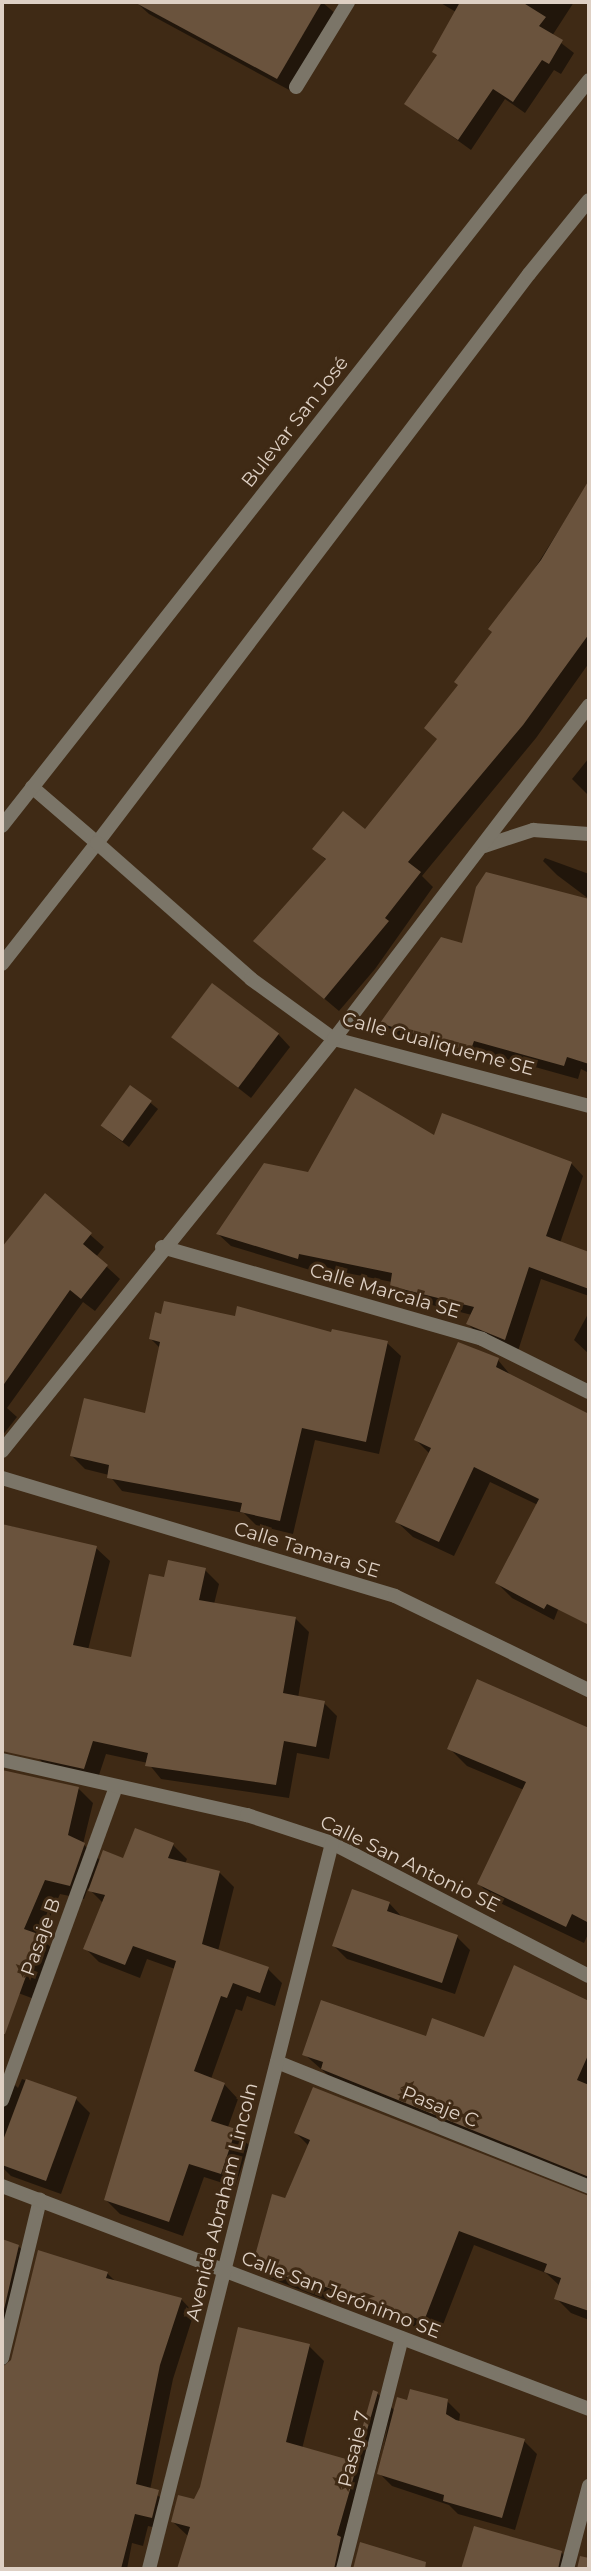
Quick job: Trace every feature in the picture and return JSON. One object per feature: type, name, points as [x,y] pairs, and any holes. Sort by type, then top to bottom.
[{"type":"street","points":[[296,87],[348,2]]},
{"type":"street","name":"Bulevar San José","points":[[2,826],[588,83]]},
{"type":"street","points":[[2,964],[529,274],[589,200]]},
{"type":"street","points":[[2,1451],[162,1247],[334,1039],[484,846],[589,705]]},
{"type":"street","points":[[32,788],[97,843]]},
{"type":"street","points":[[484,846],[533,830],[589,834]]},
{"type":"street","name":"Calle Gualiqueme SE","points":[[97,843],[251,979],[334,1039],[589,1106]]},
{"type":"street","name":"Calle Marcala SE","points":[[162,1247],[482,1339],[589,1392]]},
{"type":"street","name":"Calle Tamara SE","points":[[2,1478],[395,1597],[589,1690]]},
{"type":"street","name":"Calle San Antonio SE","points":[[2,1760],[247,1815],[332,1843],[589,1976]]},
{"type":"street","name":"Pasaje B","points":[[2,2100],[116,1787]]},
{"type":"street","name":"Avenida Abraham Lincoln","points":[[149,2569],[332,1843]]},
{"type":"street","name":"Pasaje C","points":[[277,2063],[589,2187]]},
{"type":"street","name":"Calle San Jerónimo SE","points":[[2,2186],[589,2409]]},
{"type":"street","points":[[2,2358],[40,2200]]},
{"type":"street","name":"Pasaje 7","points":[[343,2569],[402,2337]]},
{"type":"street","points":[[567,2569],[589,2486]]},
{"type":"building","points":[[134,2],[322,2],[277,79]]},
{"type":"building","points":[[460,2],[522,2],[546,17],[539,26],[563,40],[549,64],[542,60],[513,102],[493,89],[458,140],[404,104],[437,55],[432,52]]},
{"type":"building","points":[[589,480],[589,634],[523,725],[408,862],[421,872],[385,918],[389,921],[324,999],[253,941],[326,859],[312,849],[343,811],[365,829],[437,739],[424,728],[458,685],[454,682],[492,632],[488,629],[541,560]]},
{"type":"building","points":[[486,872],[589,899],[589,1064],[567,1057],[564,1066],[474,1041],[470,1052],[380,1023],[441,937],[462,943],[476,887]]},
{"type":"building","points":[[212,983],[279,1034],[238,1088],[171,1037]]},
{"type":"building","points":[[130,1085],[152,1101],[122,1141],[101,1125]]},
{"type":"building","points":[[355,1088],[434,1135],[442,1113],[572,1162],[546,1236],[589,1252],[589,1289],[529,1267],[505,1340],[466,1324],[474,1307],[390,1286],[392,1273],[299,1254],[298,1259],[216,1234],[264,1163],[308,1172]]},
{"type":"building","points":[[45,1193],[92,1233],[83,1244],[108,1265],[81,1299],[70,1290],[2,1387],[2,1247]]},
{"type":"building","points":[[164,1301],[235,1316],[237,1306],[331,1332],[332,1329],[388,1341],[366,1442],[302,1428],[280,1521],[240,1512],[242,1503],[107,1478],[109,1465],[70,1456],[84,1398],[145,1413],[160,1342],[149,1339],[155,1312],[161,1314]]},
{"type":"building","points":[[458,1342],[499,1358],[496,1367],[589,1414],[589,1625],[547,1604],[544,1609],[495,1583],[539,1499],[474,1467],[439,1542],[395,1522],[431,1448],[414,1440]]},
{"type":"building","points":[[2,1524],[97,1546],[73,1645],[131,1657],[149,1574],[164,1577],[168,1560],[206,1568],[199,1600],[296,1617],[283,1693],[325,1701],[316,1747],[284,1741],[276,1785],[145,1766],[148,1753],[93,1741],[84,1769],[2,1751]]},
{"type":"building","points":[[477,1679],[589,1728],[589,1923],[572,1914],[566,1927],[477,1884],[526,1782],[447,1749]]},
{"type":"building","points":[[2,1770],[79,1787],[68,1835],[85,1843],[70,1886],[45,1880],[24,1929],[41,1935],[5,2034],[2,2034]]},
{"type":"building","points":[[135,1828],[174,1843],[168,1858],[220,1871],[202,1944],[269,1967],[260,1993],[233,1983],[227,1998],[221,1996],[194,2071],[225,2083],[211,2121],[236,2129],[221,2174],[189,2164],[169,2222],[104,2200],[176,1961],[133,1946],[125,1965],[83,1949],[105,1895],[88,1891],[103,1850],[123,1858]]},
{"type":"building","points":[[352,1889],[390,1902],[387,1911],[458,1935],[442,1983],[332,1946]]},
{"type":"building","points":[[514,1965],[589,2001],[589,2053],[577,2080],[589,2085],[589,2177],[321,2069],[323,2062],[302,2055],[321,2000],[426,2036],[432,2018],[484,2037]]},
{"type":"building","points":[[26,2079],[77,2097],[46,2181],[2,2165],[2,2143]]},
{"type":"building","points":[[313,2087],[589,2196],[589,2311],[554,2299],[561,2278],[544,2272],[547,2264],[459,2231],[424,2321],[317,2284],[315,2288],[253,2263],[272,2194],[285,2198],[310,2140],[294,2133]]},
{"type":"building","points":[[2,2239],[19,2245],[2,2318]]},
{"type":"building","points":[[38,2250],[108,2272],[106,2278],[182,2298],[160,2365],[136,2484],[159,2490],[152,2518],[135,2514],[121,2569],[2,2569],[2,2367],[11,2360]]},
{"type":"building","points":[[238,2327],[310,2344],[286,2442],[353,2461],[373,2390],[378,2392],[337,2535],[341,2537],[334,2569],[177,2569],[190,2527],[171,2522],[178,2495],[194,2499],[200,2487]]},
{"type":"building","points":[[410,2389],[448,2399],[446,2414],[456,2420],[525,2439],[502,2518],[443,2501],[444,2495],[377,2474],[397,2397],[407,2400]]},
{"type":"building","points":[[474,2526],[562,2551],[558,2569],[461,2569]]},
{"type":"building","points":[[360,2542],[426,2562],[425,2569],[353,2569]]},
{"type":"building","points":[[580,2556],[589,2558],[589,2569],[577,2569]]}]
